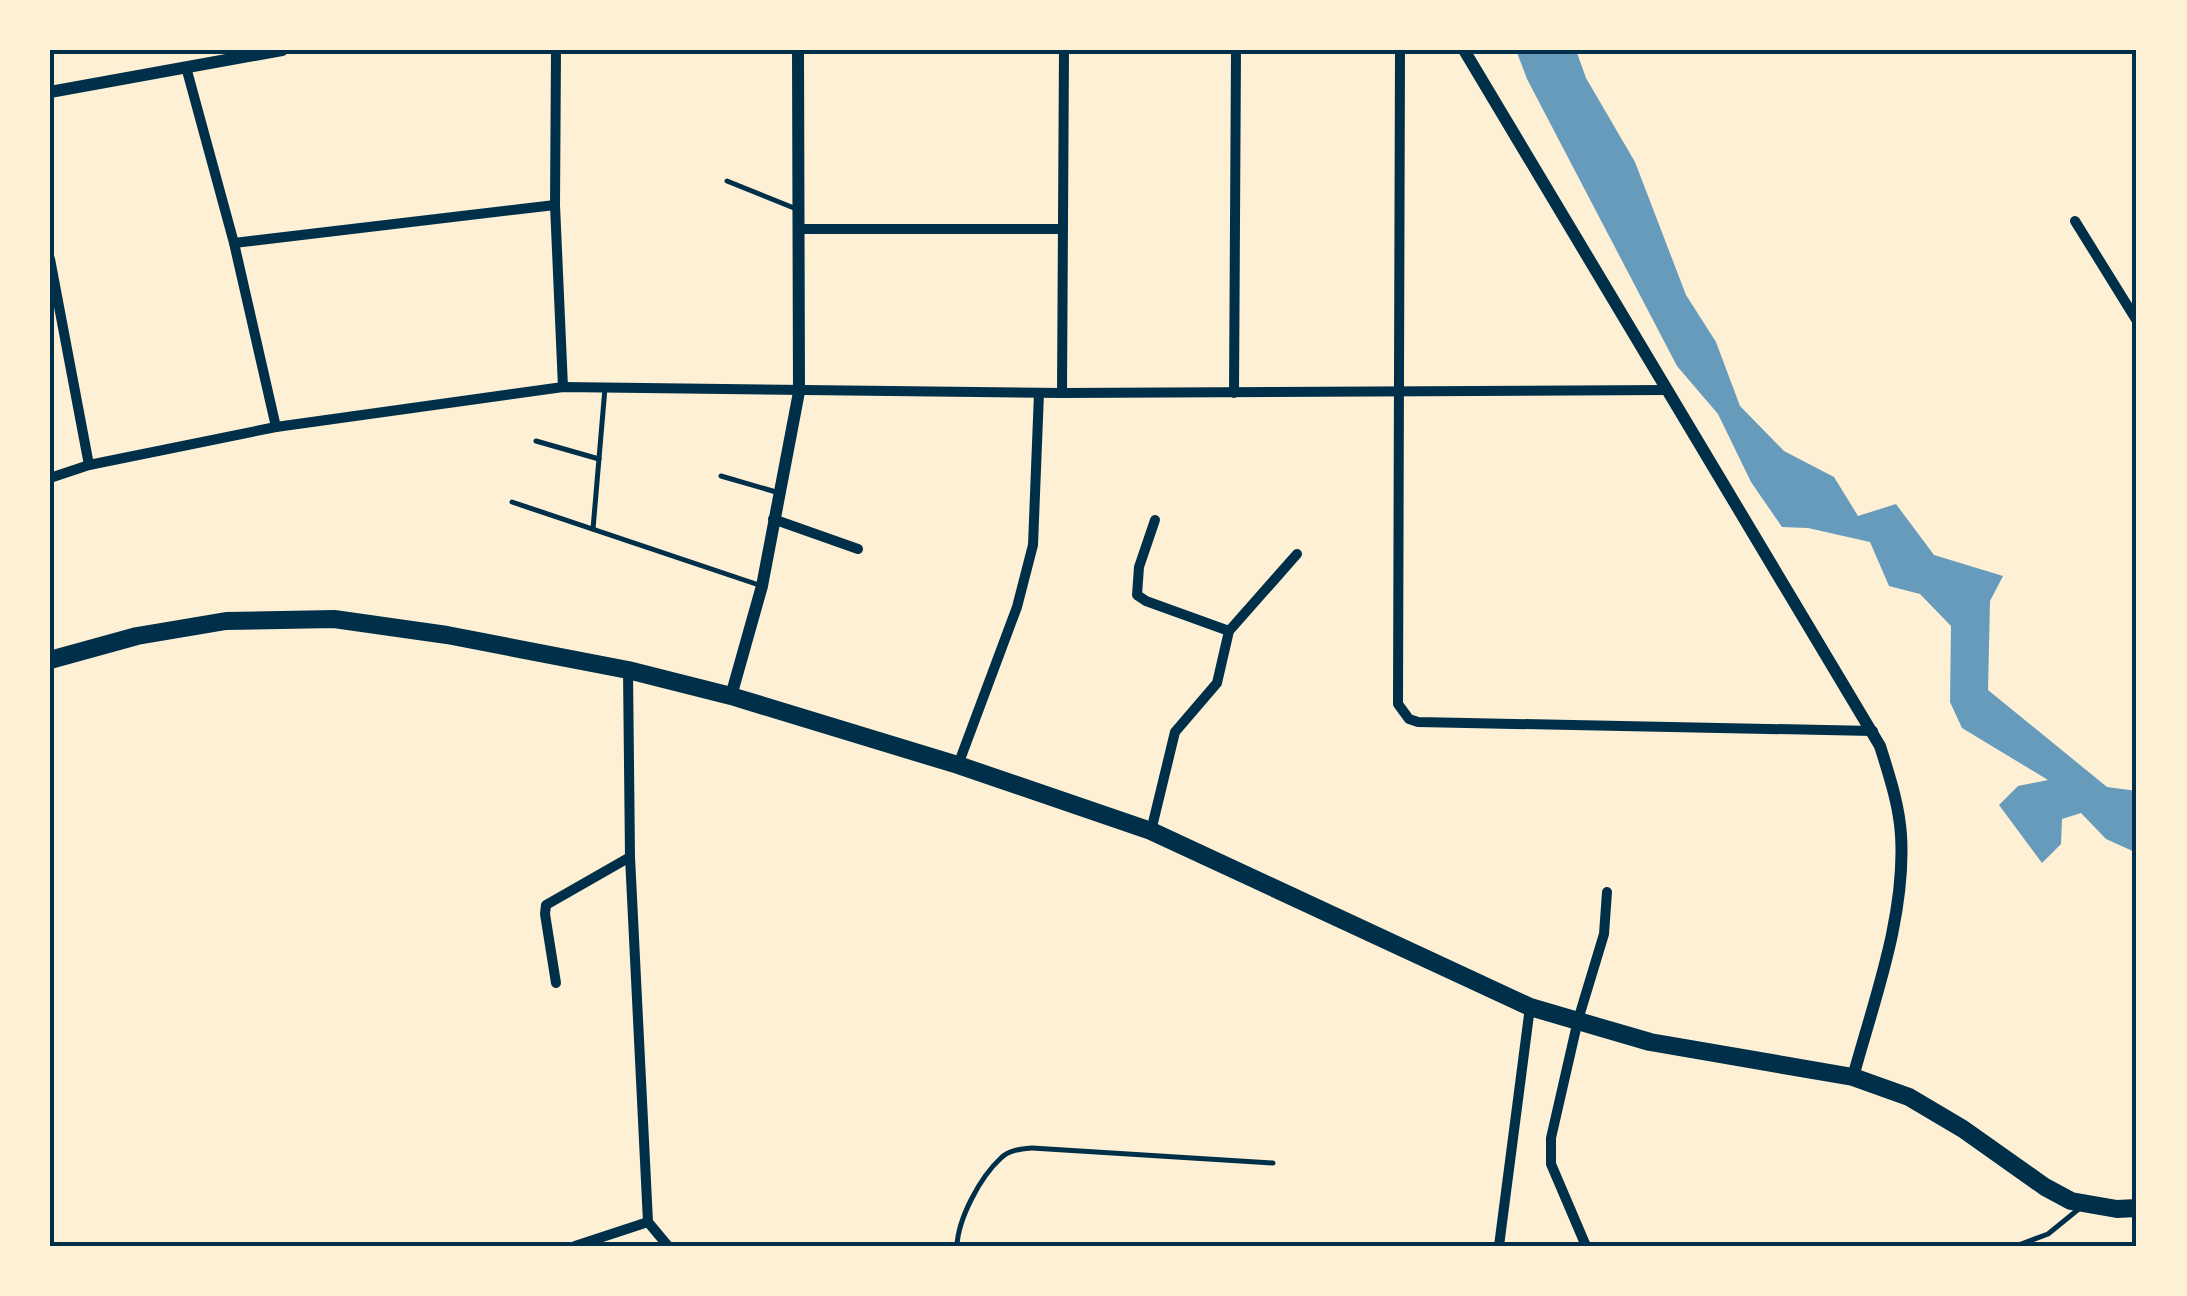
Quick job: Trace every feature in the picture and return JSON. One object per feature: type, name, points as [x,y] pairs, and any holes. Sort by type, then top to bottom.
[{"type":"highway","points":[[50,660],[137,636],[226,620],[334,619],[447,635],[628,670],[731,696],[1151,831],[1530,1007],[1650,1042],[1853,1076],[1909,1097],[2071,1201],[2117,1209],[2137,1208]]},
{"type":"street","points":[[50,92],[282,50]]},
{"type":"street","points":[[556,50],[554,205],[563,387]]},
{"type":"street","points":[[731,696],[762,586],[799,392],[798,50]]},
{"type":"street","points":[[1062,393],[1064,50]]},
{"type":"street","points":[[1234,393],[1236,50]]},
{"type":"street","points":[[1400,50],[1398,704],[1408,719],[1873,731]]},
{"type":"street","points":[[1464,50],[1873,731],[1896,801],[1900,872],[1890,941],[1853,1076]]},
{"type":"street","points":[[186,68],[234,243],[276,427]]},
{"type":"street","points":[[234,243],[554,205]]},
{"type":"street","points":[[2075,220],[2137,321]]},
{"type":"street","points":[[798,229],[1063,229]]},
{"type":"street","points":[[50,259],[89,465]]},
{"type":"street","points":[[50,478],[89,465],[276,427],[563,387],[799,392],[1399,394],[1666,390]]},
{"type":"street","points":[[958,766],[1018,607],[1033,545],[1039,393]]},
{"type":"street","points":[[773,520],[858,548]]},
{"type":"street","points":[[1155,520],[1140,567],[1138,595],[1229,631]]},
{"type":"street","points":[[1151,831],[1170,744],[1180,724],[1217,683],[1229,631],[1298,554]]},
{"type":"street","points":[[628,670],[630,857],[648,1222],[668,1246]]},
{"type":"street","points":[[556,983],[546,905],[630,857]]},
{"type":"street","points":[[1586,1246],[1551,1164],[1551,1138],[1578,1020],[1604,934],[1608,892]]},
{"type":"street","points":[[1499,1246],[1530,1007]]},
{"type":"street","points":[[575,1246],[648,1222]]},
{"type":"lane","points":[[726,181],[797,209]]},
{"type":"lane","points":[[592,529],[605,386]]},
{"type":"lane","points":[[536,441],[598,459]]},
{"type":"lane","points":[[722,476],[778,492]]},
{"type":"lane","points":[[512,502],[762,586]]},
{"type":"lane","points":[[956,1246],[964,1210],[1000,1158],[1016,1150],[1273,1164]]},
{"type":"lane","points":[[2016,1246],[2048,1234],[2086,1204]]},
{"type":"water","points":[[1516,50],[1576,50],[1586,78],[1635,162],[1686,295],[1716,342],[1740,406],[1784,451],[1834,477],[1858,516],[1896,504],[1934,555],[2003,576],[1990,601],[1988,690],[2107,787],[2137,791],[2137,853],[2106,839],[2081,813],[2062,819],[2061,844],[2042,863],[1999,805],[2018,786],[2048,780],[1962,728],[1950,702],[1951,626],[1920,594],[1889,586],[1870,542],[1808,528],[1782,527],[1751,482],[1718,414],[1677,366],[1527,79]]}]
